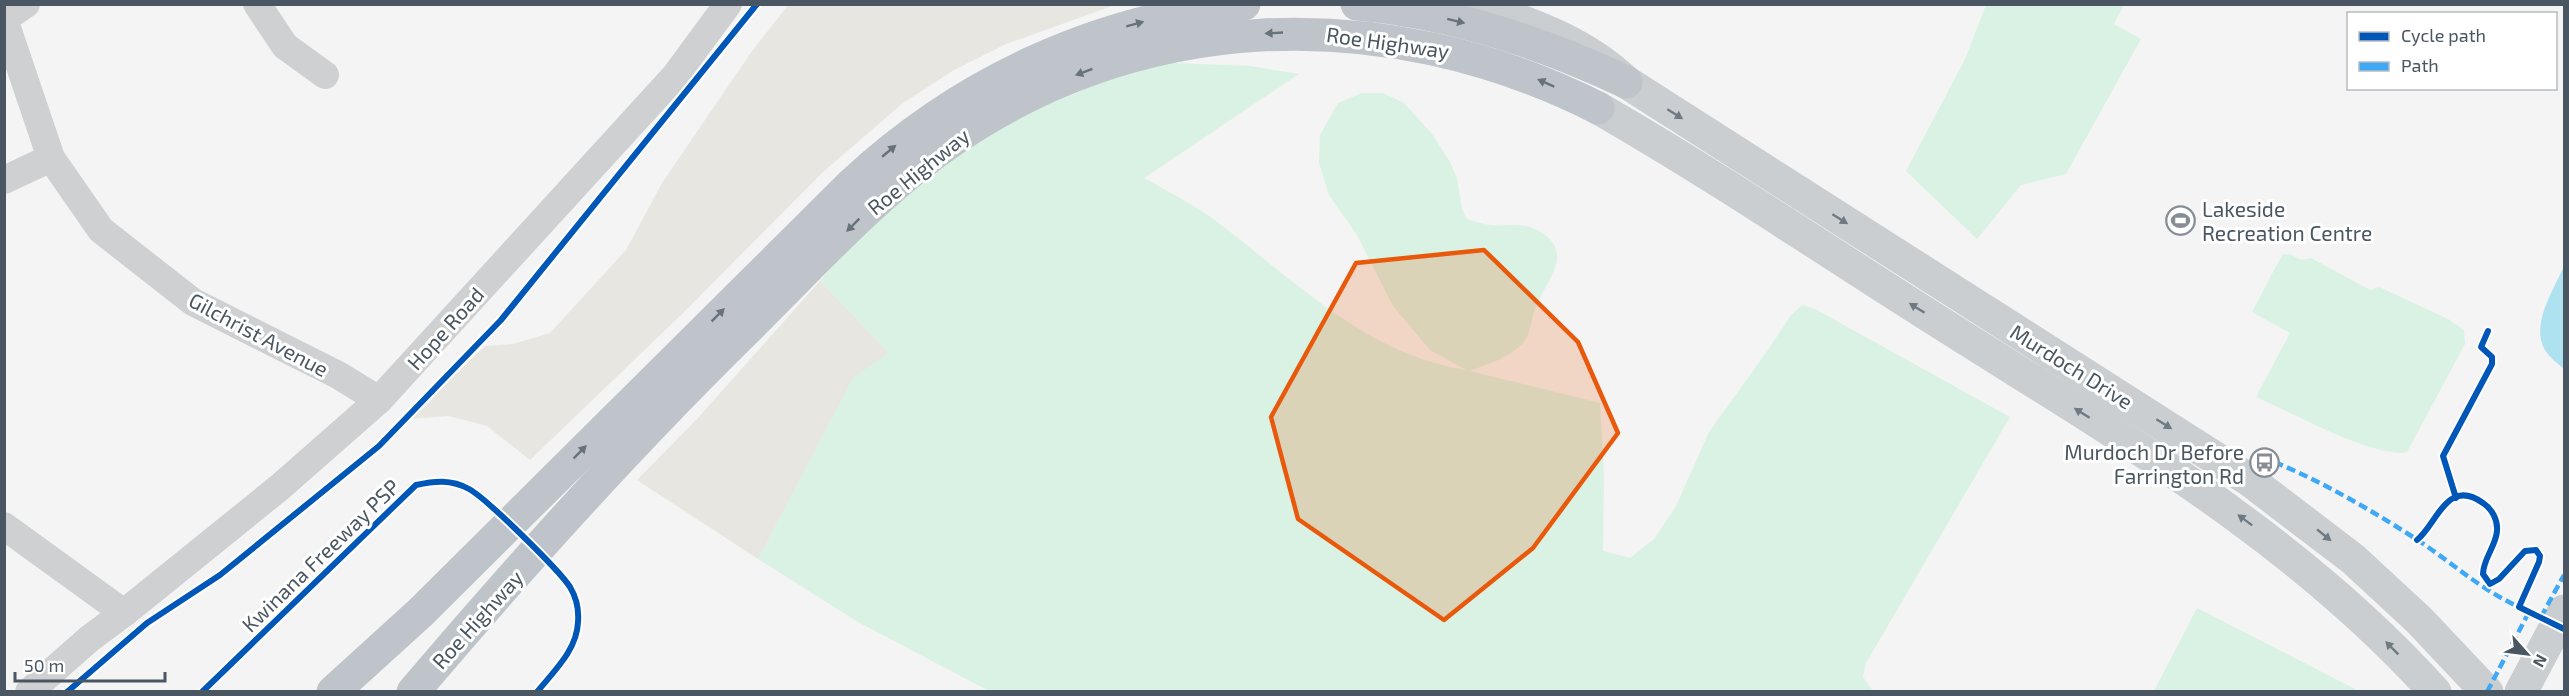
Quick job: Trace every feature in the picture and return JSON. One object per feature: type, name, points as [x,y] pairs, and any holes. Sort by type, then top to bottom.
[{"type":"highway","name":"Roe Highway","points":[[333,692],[421,612],[538,493],[853,183],[920,126],[995,79],[1075,43],[1159,18],[1244,4]]},
{"type":"highway","name":"Roe Highway","points":[[1357,4],[1421,13],[1506,34],[1560,53],[1626,82]]},
{"type":"highway","name":"Roe Highway","points":[[413,692],[650,425],[873,204],[916,167],[961,135],[1009,106],[1060,81],[1112,62],[1193,42],[1248,34],[1304,32],[1360,35],[1415,42],[1470,55],[1523,73],[1598,108]]},
{"type":"highway","points":[[360,692],[650,425]]},
{"type":"highway","points":[[306,692],[378,635],[538,493]]},
{"type":"main road","name":"Murdoch Drive","points":[[1475,4],[1573,42],[1609,66],[1626,82],[2248,479],[2353,560],[2452,654],[2487,692]]},
{"type":"main road","name":"Murdoch Drive","points":[[1598,108],[2195,484],[2298,562],[2363,619],[2434,690]]},
{"type":"main road","points":[[2521,692],[2565,612]]},
{"type":"street","points":[[4,19],[26,4]]},
{"type":"street","points":[[257,4],[285,46],[325,75]]},
{"type":"street","name":"Hope Road","points":[[29,692],[89,639],[304,467],[379,400],[675,76],[728,4]]},
{"type":"street","name":"Gilchrist Avenue","points":[[4,19],[51,158],[100,230],[193,302],[338,375],[379,400]]},
{"type":"street","points":[[4,180],[51,158]]},
{"type":"street","points":[[4,525],[124,613]]},
{"type":"highlighted area","points":[[1484,250],[1578,342],[1618,433],[1533,548],[1444,620],[1298,519],[1271,417],[1356,263]]},
{"type":"green space","points":[[1986,5],[2124,5],[2114,24],[2141,39],[2066,174],[2021,185],[1977,239],[1906,171],[1965,59]]},
{"type":"green space","points":[[1151,62],[1250,66],[1299,74],[1144,178],[1204,213],[1330,310],[1362,331],[1395,348],[1429,362],[1466,370],[1430,350],[1393,306],[1357,235],[1329,195],[1319,163],[1320,135],[1338,103],[1362,93],[1383,93],[1404,103],[1432,134],[1450,162],[1457,178],[1462,209],[1467,219],[1490,225],[1530,227],[1548,237],[1555,246],[1556,264],[1536,306],[1525,341],[1504,357],[1470,371],[1600,403],[1604,477],[1603,551],[1630,558],[1654,539],[1676,506],[1709,432],[1791,315],[1802,305],[1815,309],[2010,417],[1866,663],[1863,677],[1873,691],[989,691],[858,622],[758,559],[853,377],[889,353],[820,281],[849,247],[898,199],[1006,122]]},
{"type":"green space","points":[[2289,254],[2302,260],[2311,258],[2370,290],[2379,287],[2448,319],[2464,330],[2465,344],[2407,452],[2393,452],[2354,441],[2256,397],[2290,333],[2252,312],[2282,255]]},
{"type":"green space","points":[[2197,608],[2359,691],[2154,691]]},
{"type":"sand","points":[[789,4],[1115,5],[1006,44],[954,70],[903,103],[822,173],[682,314],[530,460],[487,426],[449,416],[408,419],[485,346],[513,344],[550,333],[626,250],[662,183],[752,51]]},
{"type":"sand","points":[[820,281],[889,353],[853,378],[758,559],[637,480],[697,419]]},
{"type":"water","points":[[2564,266],[2564,369],[2547,353],[2540,332],[2541,320],[2549,297]]},
{"type":"marked path","points":[[2262,457],[2302,474],[2360,505],[2416,539],[2491,592],[2519,607]]},
{"type":"marked path","points":[[2541,617],[2564,575]]},
{"type":"marked path","points":[[2487,692],[2529,612]]},
{"type":"cycle path","points":[[67,692],[147,623],[220,575],[379,446],[501,320],[757,4]]},
{"type":"cycle path","points":[[2456,498],[2443,456],[2492,364],[2492,357],[2481,347],[2488,331]]},
{"type":"cycle path","name":"Kwinana Freeway PSP","points":[[202,692],[416,485],[442,482],[462,486],[478,495],[538,551],[572,591],[577,604],[578,617],[574,642],[564,660],[537,692]]},
{"type":"cycle path","points":[[2417,540],[2452,499],[2471,496],[2483,503],[2494,515],[2497,527],[2496,537],[2483,574],[2490,584],[2499,579],[2525,551],[2536,550],[2540,556],[2539,562],[2519,607],[2564,629]]},
{"type":"place","name":"Lakeside Recreation Centre","points":[[2181,220]]},
{"type":"place","name":"Murdoch Dr Before Farrington Rd","points":[[2265,463]]}]
